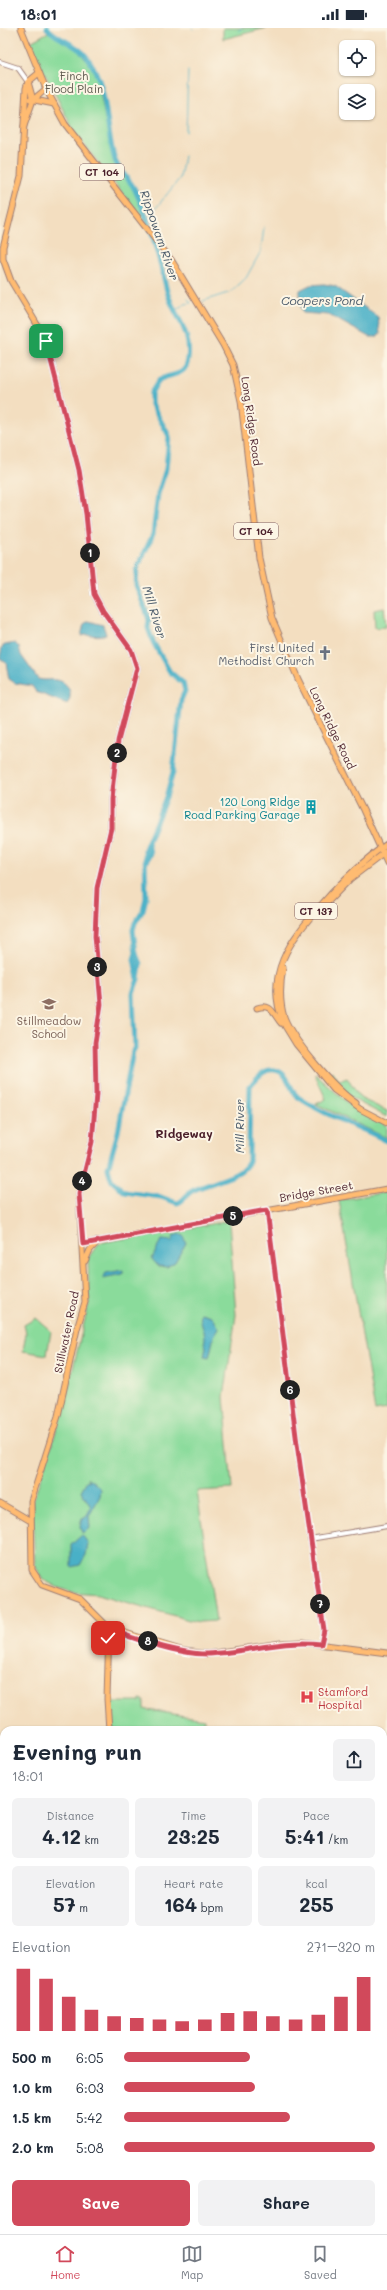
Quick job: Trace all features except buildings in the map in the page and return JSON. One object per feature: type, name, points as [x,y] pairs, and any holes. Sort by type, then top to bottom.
[{"type":"main road","name":"Long Ridge Road","points":[[21,28],[39,74],[54,105],[66,124],[183,277],[233,365],[241,401],[259,558],[272,618],[298,679],[385,851],[387,863]]},
{"type":"main road","points":[[33,100],[28,82],[39,74]]},
{"type":"main road","name":"Stillwater Road","points":[[28,82],[21,176],[3,246],[3,259],[11,281],[44,336],[50,356],[75,451],[82,489],[94,594],[103,611],[131,650],[137,668],[118,741],[111,799],[111,828],[97,888],[95,936],[101,1004],[95,1043],[96,1094],[92,1142],[79,1194],[83,1244],[85,1302],[76,1329],[58,1416],[34,1487],[29,1520],[32,1570],[37,1580],[46,1587],[80,1599],[108,1628]]},
{"type":"main road","points":[[33,100],[46,90]]},
{"type":"main road","points":[[26,96],[33,100],[48,102],[54,105]]},
{"type":"main road","name":"Stillwater Road","points":[[24,126],[33,100]]},
{"type":"main road","name":"CT 137","points":[[387,844],[385,851],[341,887],[293,943],[284,964],[278,996],[280,1017],[285,1026],[296,1044],[334,1090],[360,1109],[387,1123]]},
{"type":"main road","name":"CT 137","points":[[278,996],[285,1017],[301,1044],[341,1092],[360,1105],[387,1119]]},
{"type":"main road","points":[[263,1000],[265,1005],[270,1008],[285,1026]]},
{"type":"main road","points":[[256,1008],[265,1005]]},
{"type":"main road","name":"Bridge Street","points":[[83,1244],[387,1188]]},
{"type":"main road","points":[[84,1262],[90,1250],[98,1241]]},
{"type":"main road","points":[[0,1503],[29,1520]]},
{"type":"main road","points":[[109,1726],[107,1693],[108,1628],[120,1633],[195,1653],[212,1653],[281,1643],[321,1644],[387,1653]]},
{"type":"street","points":[[0,62],[18,68],[28,82]]},
{"type":"street","points":[[267,1210],[310,1539],[324,1630],[321,1644]]},
{"type":"street","points":[[310,1539],[387,1526]]},
{"type":"green space","points":[[223,28],[267,28],[223,39]]},
{"type":"green space","name":"Finch Flood Plain","points":[[50,31],[74,45],[96,72],[113,158],[132,183],[148,216],[146,223],[75,133],[29,43]]},
{"type":"green space","points":[[384,608],[386,627],[375,628],[374,610]]},
{"type":"green space","points":[[333,1071],[339,1081],[347,1078],[360,1098],[387,1111],[387,1117],[351,1098],[328,1075]]},
{"type":"green space","points":[[314,1073],[351,1106],[387,1125],[387,1138],[316,1104],[326,1099]]},
{"type":"green space","points":[[387,1192],[387,1409],[375,1411],[339,1200]]},
{"type":"green space","points":[[229,1221],[236,1315],[224,1397],[232,1489],[197,1491],[216,1621],[199,1622],[189,1620],[98,1594],[72,1592],[57,1587],[44,1580],[35,1566],[32,1504],[61,1417],[89,1303],[88,1258],[99,1243]]},
{"type":"green space","points":[[36,1318],[51,1331],[47,1355],[23,1351],[26,1333],[24,1325]]},
{"type":"green space","points":[[111,1700],[114,1700],[114,1702],[140,1702],[140,1700],[144,1700],[144,1709],[204,1719],[204,1726],[113,1726]]},
{"type":"water","name":"Coopers Pond","points":[[324,284],[335,286],[378,317],[380,334],[377,337],[369,337],[329,315],[303,313],[299,302],[300,290],[310,285]]},
{"type":"water","points":[[89,621],[103,625],[106,634],[100,636],[81,636],[84,624]]},
{"type":"water","points":[[15,643],[19,647],[21,655],[38,679],[57,680],[65,683],[70,693],[67,704],[36,692],[32,686],[15,683],[9,679],[6,663],[0,658],[2,647]]},
{"type":"water","points":[[179,1234],[183,1236],[186,1243],[175,1262],[167,1267],[158,1266],[152,1259],[161,1240],[172,1241],[174,1236]]},
{"type":"water","points":[[123,1270],[123,1274],[102,1278],[106,1273]]},
{"type":"water","points":[[201,1313],[212,1316],[219,1328],[214,1336],[209,1358],[204,1357],[206,1347],[204,1343],[205,1335],[200,1317]]},
{"type":"water","points":[[88,1477],[101,1489],[100,1496],[89,1516],[90,1528],[82,1533],[80,1526],[82,1519],[86,1517],[91,1507],[81,1491],[87,1480],[90,1481]]},
{"type":"water","points":[[82,1535],[88,1543],[86,1555],[80,1565],[71,1567],[71,1545]]},
{"type":"waterway","name":"Mill River","points":[[47,28],[82,52],[94,68],[103,93],[109,134],[115,160],[119,168],[133,186],[145,214],[150,227],[167,291],[185,332],[189,349],[187,365],[184,369],[178,374],[159,380],[151,393],[151,403],[169,436],[166,469],[158,494],[153,534],[137,569],[136,585],[149,620],[148,628],[153,642],[170,672],[183,683],[185,691],[181,700],[173,772],[166,797],[145,849],[146,898],[143,910],[135,923],[133,930],[136,953],[134,959],[138,979],[133,993],[135,1048],[133,1051],[118,1132],[108,1168],[110,1176],[112,1181],[125,1192],[161,1197],[177,1203],[192,1191],[240,1172],[249,1161],[250,1086],[265,1071],[269,1070],[282,1073],[295,1094],[308,1104],[387,1141]]},
{"type":"waterway","points":[[238,31],[242,28]]},
{"type":"waterway","points":[[186,132],[188,71]]},
{"type":"waterway","name":"Rippowam River","points":[[148,224],[152,213],[180,178],[184,156]]},
{"type":"waterway","points":[[203,301],[231,292],[246,278],[261,251],[264,227]]},
{"type":"waterway","points":[[175,310],[185,304],[191,303],[188,299]]},
{"type":"waterway","name":"Mill River","points":[[146,862],[150,853],[148,843]]},
{"type":"waterway","name":"Mill River","points":[[136,954],[140,964],[138,978]]},
{"type":"place","name":"First United Methodist Church","points":[[325,653]]},
{"type":"place","name":"120 Long Ridge Road Parking Garage","points":[[311,807]]},
{"type":"place","name":"Stillmeadow School","points":[[49,1004]]},
{"type":"place","name":"Stamford Hospital","points":[[307,1697]]},
{"type":"district","name":"Ridgeway","points":[[184,1133]]},
{"type":"route","points":[[46,341],[75,451],[84,495],[94,594],[97,602],[131,650],[136,661],[137,668],[135,682],[118,741],[111,799],[111,828],[97,888],[95,936],[101,1004],[95,1043],[96,1094],[92,1142],[88,1163],[81,1182],[79,1194],[83,1244],[267,1210],[297,1444],[324,1630],[321,1644],[302,1642],[281,1643],[207,1654],[184,1651],[120,1633],[108,1628],[108,1638]]}]
